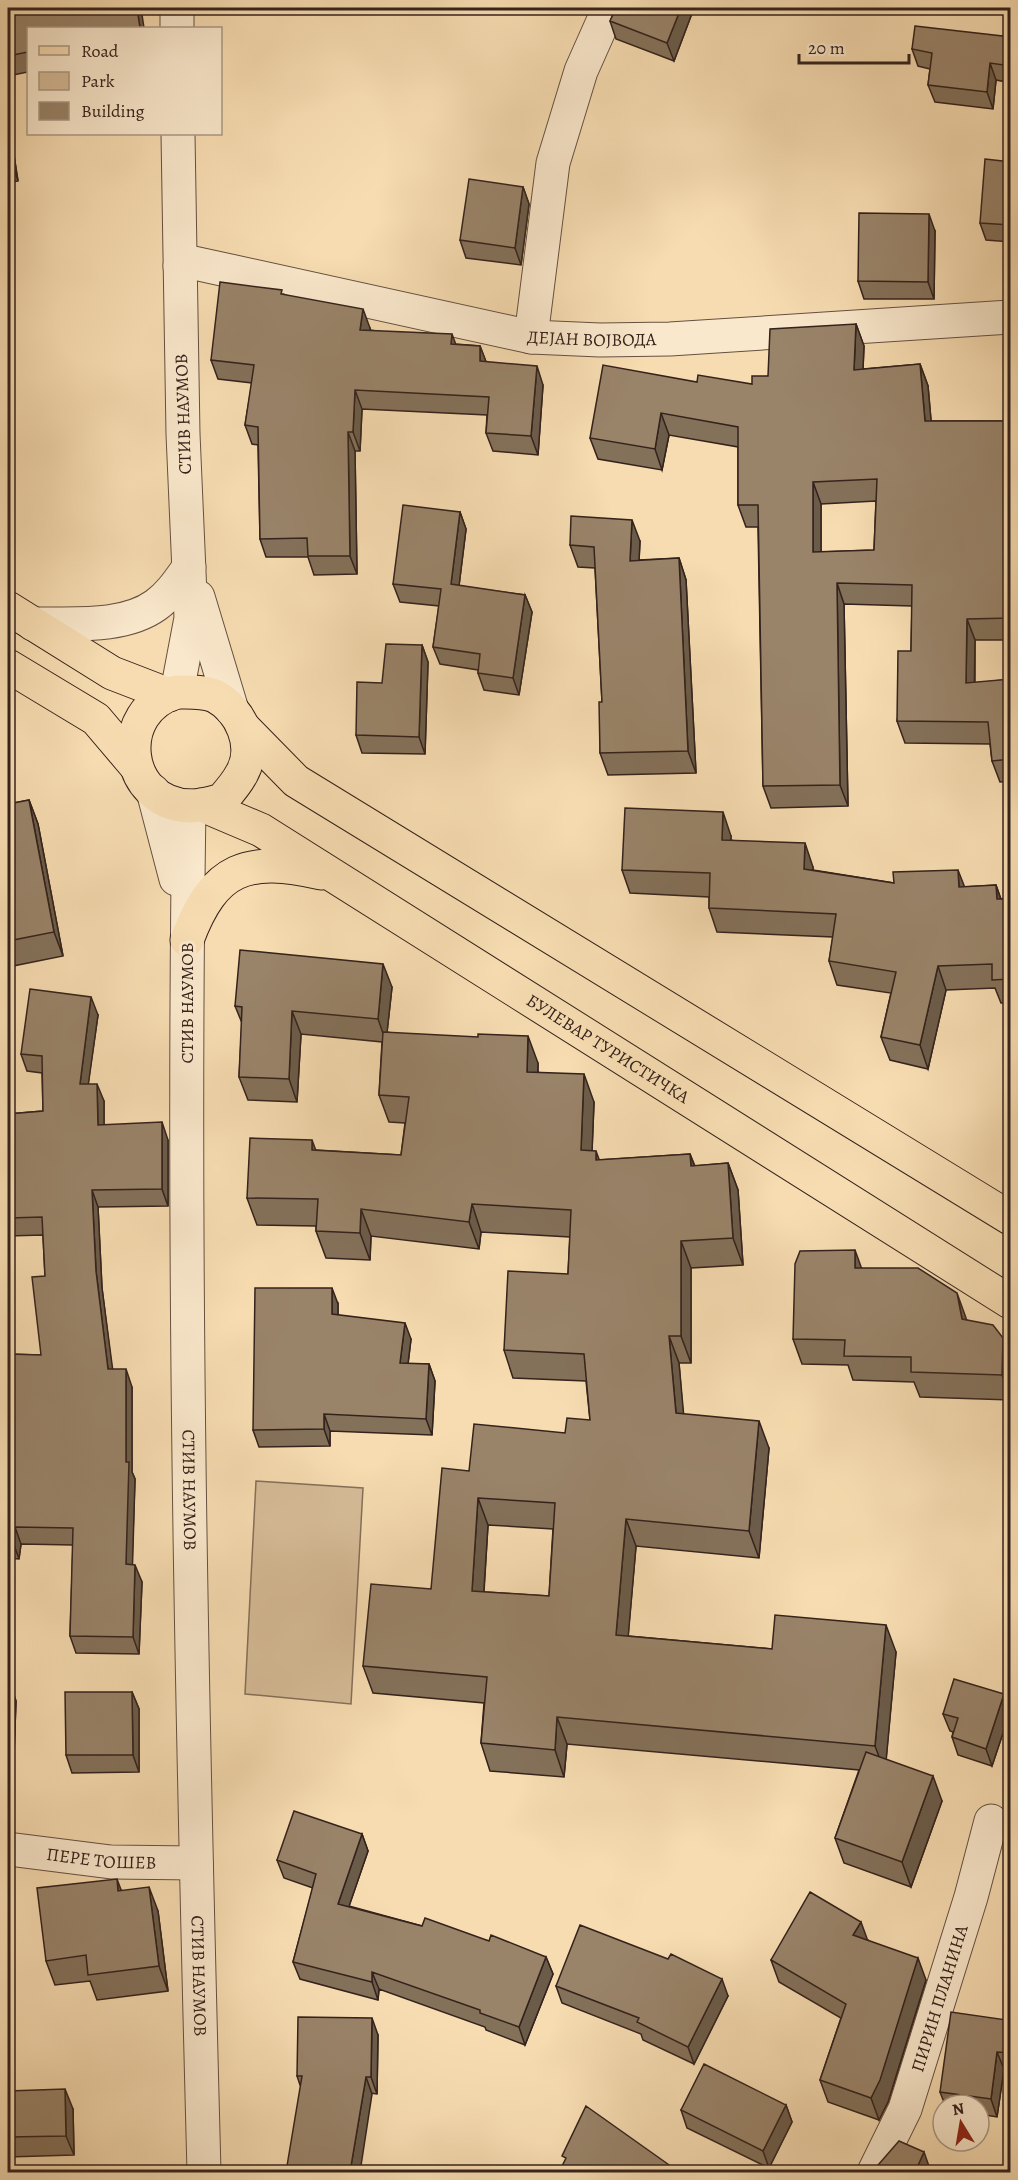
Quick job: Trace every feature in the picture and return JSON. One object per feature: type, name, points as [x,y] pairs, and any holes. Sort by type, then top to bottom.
[{"type":"main road","points":[[20,616],[112,673],[173,694]]},
{"type":"main road","points":[[8,666],[96,719],[135,765],[153,791],[170,802],[195,806],[222,800],[243,772],[248,751],[238,719]]},
{"type":"main road","points":[[135,765],[134,740],[139,723],[158,699],[173,694],[197,692],[215,696],[296,781],[1011,1218]]},
{"type":"main road","name":"БУЛЕВАР ТУРИСТИЧКА","points":[[195,806],[261,830],[1009,1301]]},
{"type":"main road","points":[[187,940],[198,910],[215,886],[234,874],[265,866],[297,867],[335,876]]},
{"type":"street","points":[[177,8],[177,27]]},
{"type":"street","points":[[531,337],[553,163],[581,71],[609,8]]},
{"type":"street","name":"СТИВ НАУМОВ","points":[[173,694],[191,618],[178,135]]},
{"type":"street","name":"ДЕЈАН ВОЈВОДА","points":[[180,266],[194,263],[531,337],[600,340],[670,339],[1011,317]]},
{"type":"street","points":[[20,616],[122,619],[154,606],[175,588],[189,567]]},
{"type":"street","points":[[189,567],[238,719]]},
{"type":"street","points":[[153,791],[176,876],[187,940]]},
{"type":"street","name":"СТИВ НАУМОВ","points":[[195,806],[187,940],[188,1290],[196,1863],[204,2172]]},
{"type":"street","name":"ПИРИН ПЛАНИНА","points":[[874,2172],[905,2109],[971,1897],[991,1821]]},
{"type":"street","name":"ПЕРЕ ТОШЕВ","points":[[8,1850],[111,1862],[196,1863]]},
{"type":"green space","points":[[256,1481],[363,1488],[351,1704],[245,1694]]},
{"type":"building","points":[[8,8],[137,8],[140,27],[27,27],[27,52],[8,56]]},
{"type":"building","points":[[616,8],[681,8],[667,43],[610,21]]},
{"type":"building","points":[[915,26],[1011,37],[1011,66],[990,63],[987,92],[928,85],[932,53],[912,49]]},
{"type":"building","points":[[8,139],[12,162],[8,163]]},
{"type":"building","points":[[985,159],[1011,162],[1011,225],[980,223]]},
{"type":"building","points":[[469,179],[523,187],[515,248],[460,240]]},
{"type":"building","points":[[859,213],[929,214],[928,282],[858,281]]},
{"type":"building","points":[[220,282],[282,290],[281,294],[363,309],[360,330],[452,334],[451,344],[480,346],[480,361],[537,366],[531,436],[486,433],[489,397],[355,390],[353,432],[348,432],[350,556],[308,556],[307,538],[260,539],[258,427],[245,425],[254,365],[211,360]]},
{"type":"building","points":[[856,324],[854,370],[920,364],[925,421],[1011,421],[1011,618],[967,619],[966,683],[1011,679],[1011,759],[992,761],[988,722],[897,721],[898,651],[911,651],[912,585],[837,583],[840,785],[763,786],[758,505],[738,505],[738,427],[661,413],[655,449],[590,438],[603,365],[697,382],[698,375],[752,384],[752,376],[768,376],[770,329]],"holes":[[[877,479],[874,550],[813,552],[813,482]]]},
{"type":"building","points":[[403,505],[460,512],[451,584],[525,595],[513,678],[478,673],[480,654],[433,647],[441,589],[393,584]]},
{"type":"building","points":[[571,516],[632,520],[630,561],[679,558],[688,751],[600,753],[599,702],[602,702],[594,547],[570,545]]},
{"type":"building","points":[[386,644],[422,645],[419,737],[356,735],[357,682],[382,683]]},
{"type":"building","points":[[29,800],[54,932],[8,941],[8,804]]},
{"type":"building","points":[[625,808],[723,812],[722,840],[805,843],[804,869],[894,883],[893,872],[958,870],[959,887],[996,885],[997,899],[1011,899],[1011,979],[992,980],[992,964],[938,966],[920,1045],[881,1037],[896,972],[829,961],[836,914],[709,908],[710,873],[622,870]]},
{"type":"building","points":[[240,950],[383,964],[378,1019],[292,1011],[289,1079],[239,1077],[242,1007],[235,1006]]},
{"type":"building","points":[[30,989],[91,997],[80,1084],[97,1084],[98,1125],[162,1122],[162,1189],[92,1190],[96,1271],[108,1369],[126,1369],[126,1462],[129,1462],[126,1564],[135,1565],[133,1637],[70,1636],[73,1528],[15,1527],[13,1542],[8,1541],[8,1354],[41,1355],[32,1277],[45,1276],[42,1217],[8,1218],[8,1114],[43,1111],[42,1056],[21,1054]]},
{"type":"building","points":[[383,1032],[478,1037],[478,1034],[528,1036],[527,1072],[584,1074],[581,1150],[596,1151],[596,1160],[690,1154],[691,1166],[728,1163],[733,1238],[681,1241],[681,1336],[669,1336],[676,1413],[759,1421],[749,1531],[626,1519],[616,1635],[772,1649],[775,1615],[886,1625],[875,1746],[557,1717],[555,1750],[481,1743],[487,1677],[363,1666],[371,1584],[431,1589],[442,1468],[469,1471],[474,1424],[565,1433],[567,1418],[590,1420],[584,1354],[504,1350],[508,1271],[568,1274],[571,1210],[472,1204],[469,1222],[361,1209],[360,1233],[316,1231],[318,1199],[247,1198],[250,1138],[312,1140],[312,1150],[401,1155],[409,1097],[379,1095]],"holes":[[[478,1498],[555,1503],[549,1596],[472,1591]]]},
{"type":"building","points":[[855,1250],[855,1268],[918,1268],[957,1293],[962,1319],[993,1325],[1003,1338],[1002,1375],[911,1372],[911,1357],[844,1356],[845,1340],[793,1339],[795,1264],[800,1251]]},
{"type":"building","points":[[255,1288],[332,1288],[332,1314],[405,1323],[400,1363],[429,1364],[426,1419],[324,1414],[324,1429],[253,1430]]},
{"type":"building","points":[[954,1679],[1004,1694],[986,1749],[952,1737],[958,1718],[943,1714]]},
{"type":"building","points":[[65,1692],[132,1692],[133,1755],[66,1755]]},
{"type":"building","points":[[866,1752],[933,1776],[902,1862],[835,1838]]},
{"type":"building","points":[[294,1811],[362,1834],[338,1904],[422,1926],[425,1918],[489,1941],[491,1935],[546,1957],[519,2027],[480,2013],[480,2010],[372,1972],[372,1982],[293,1962],[316,1874],[277,1860]]},
{"type":"building","points":[[117,1879],[118,1891],[149,1887],[159,1966],[88,1975],[86,1955],[46,1961],[37,1888]]},
{"type":"building","points":[[810,1892],[861,1922],[853,1935],[918,1958],[880,2080],[871,2098],[820,2080],[846,2004],[771,1960]]},
{"type":"building","points":[[580,1925],[668,1959],[671,1954],[722,1979],[688,2047],[637,2022],[639,2018],[556,1986]]},
{"type":"building","points":[[1011,1977],[1011,2053],[997,2052],[991,2099],[991,2093],[940,2092],[951,2012],[1006,2020]]},
{"type":"building","points":[[298,2017],[372,2018],[371,2077],[366,2077],[350,2172],[286,2172],[302,2076],[297,2076]]},
{"type":"building","points":[[704,2064],[786,2105],[763,2151],[681,2110]]},
{"type":"building","points":[[65,2089],[66,2136],[8,2137],[8,2091]]},
{"type":"building","points":[[586,2106],[679,2172],[559,2172],[566,2158],[562,2156]]},
{"type":"building","points":[[899,2141],[924,2152],[915,2172],[872,2172]]}]
